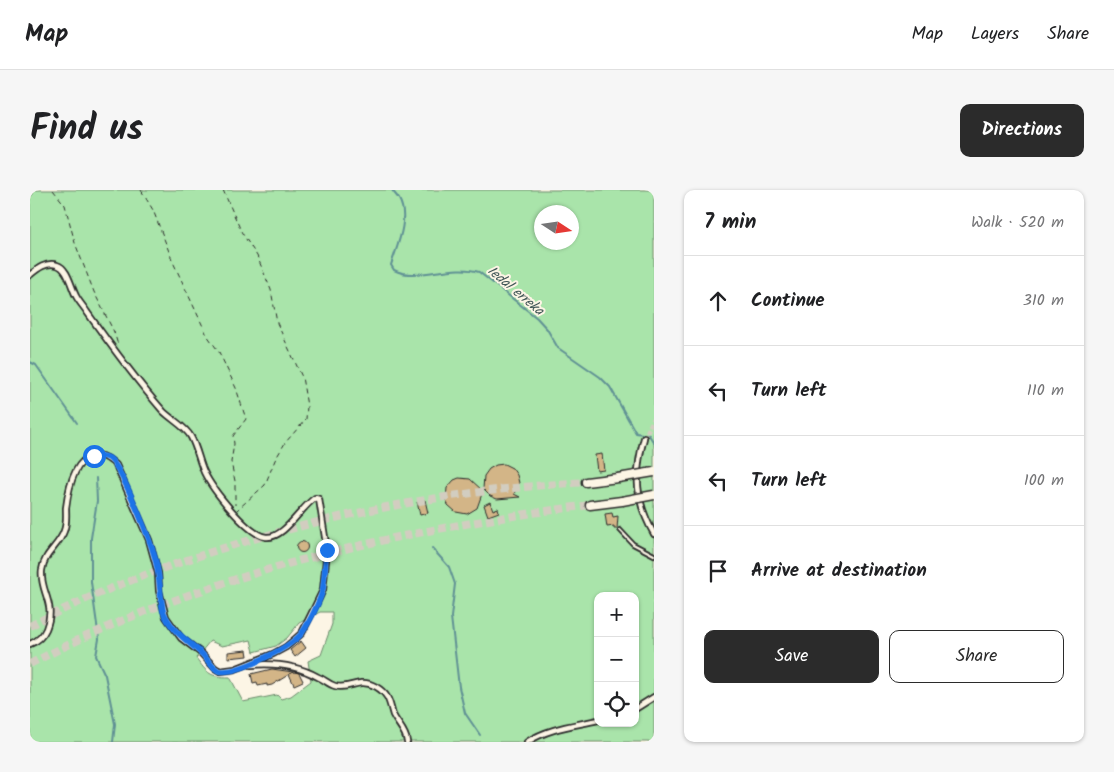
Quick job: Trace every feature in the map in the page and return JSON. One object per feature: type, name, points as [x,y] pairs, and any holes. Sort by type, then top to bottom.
[{"type":"highway","points":[[586,482],[654,472]]},
{"type":"highway","points":[[590,505],[654,495]]},
{"type":"street","points":[[30,275],[46,265],[55,264],[63,269],[76,296],[121,358],[165,412],[186,430],[191,437],[204,472],[212,486],[228,507],[253,531],[265,537],[282,531],[307,503],[315,498],[319,499],[327,550],[323,590],[302,633],[286,647],[244,666]]},
{"type":"street","points":[[644,438],[638,460],[637,483],[641,503],[654,534]]},
{"type":"street","points":[[30,644],[43,635],[48,623],[50,604],[42,571],[46,556],[62,537],[65,529],[66,509],[73,477],[77,469],[87,458],[104,456],[116,465],[149,540],[158,573],[161,598],[166,617],[182,638],[201,653],[214,668],[220,671],[244,666],[269,664],[296,668],[335,686],[343,687],[361,683],[376,687],[384,692],[388,699],[392,713],[406,736],[407,742]]},
{"type":"street","points":[[639,706],[654,697]]},
{"type":"street","points":[[527,742],[540,733],[594,721]]},
{"type":"lane","points":[[620,530],[633,544],[654,555]]},
{"type":"path","points":[[30,197],[36,190]]},
{"type":"path","points":[[53,190],[65,206],[75,243],[94,292],[114,332],[121,358]]},
{"type":"path","points":[[141,190],[153,210],[173,262],[207,335],[219,352],[236,388],[246,419],[233,436],[234,444],[231,462],[235,481],[234,512]]},
{"type":"path","points":[[223,190],[242,232],[257,256],[271,290],[278,323],[302,377],[307,406],[306,420],[285,443],[275,460],[265,485],[234,512]]},
{"type":"green space","points":[[30,190],[654,190],[654,742],[30,742]],"holes":[[[320,612],[332,612],[332,624],[321,655],[308,661],[311,681],[291,696],[281,699],[277,695],[243,702],[230,677],[210,674],[196,658],[210,641],[222,646],[251,640],[254,652],[276,646],[287,638],[299,623]]]},
{"type":"building","points":[[602,454],[604,470],[597,471],[595,455]]},
{"type":"building","points":[[504,464],[512,468],[517,475],[519,483],[514,494],[520,497],[497,499],[490,496],[483,489],[484,476],[489,469],[496,465]]},
{"type":"building","points":[[459,478],[470,479],[483,491],[477,508],[467,514],[456,512],[448,505],[446,499],[447,488],[454,480]]},
{"type":"building","points":[[425,500],[428,513],[420,515],[417,502]]},
{"type":"building","points":[[490,502],[493,510],[498,508],[499,512],[488,516],[484,505]]},
{"type":"building","points":[[612,513],[613,517],[618,516],[617,529],[614,529],[614,526],[607,527],[605,514]]},
{"type":"building","points":[[300,542],[304,542],[307,547],[306,551],[300,552],[297,549],[297,545]]},
{"type":"building","points":[[301,641],[306,648],[295,657],[290,650]]},
{"type":"building","points":[[247,650],[248,656],[228,658],[228,652]]},
{"type":"building","points":[[272,669],[293,672],[272,685],[258,686],[257,682],[253,683],[251,674]]},
{"type":"building","points":[[299,673],[303,681],[294,685],[289,674]]},
{"type":"waterway","name":"Iedal erreka","points":[[392,190],[399,199],[403,215],[399,241],[391,265],[394,270],[413,274],[457,270],[479,272],[537,318],[547,329],[558,348],[600,377],[610,387],[636,433],[649,435],[654,443]]},
{"type":"waterway","points":[[30,362],[36,365],[77,423]]},
{"type":"waterway","points":[[96,478],[97,501],[91,538],[91,582],[99,639],[96,656],[105,675],[115,724],[113,742]]},
{"type":"waterway","points":[[432,548],[449,567],[455,584],[451,617],[459,687],[465,713],[480,735]]},
{"type":"tunnel","points":[[644,438],[654,418]]},
{"type":"tunnel","points":[[30,626],[95,595],[162,569],[208,553],[301,526],[442,497],[586,482]]},
{"type":"tunnel","points":[[30,664],[96,632],[163,604],[233,580],[303,560],[374,542],[446,528],[590,505]]},
{"type":"route","points":[[94,456],[109,458],[116,465],[121,476],[149,540],[158,573],[163,611],[166,617],[182,638],[201,653],[214,668],[220,671],[234,669],[273,654],[286,647],[302,633],[323,590],[327,550]]}]
